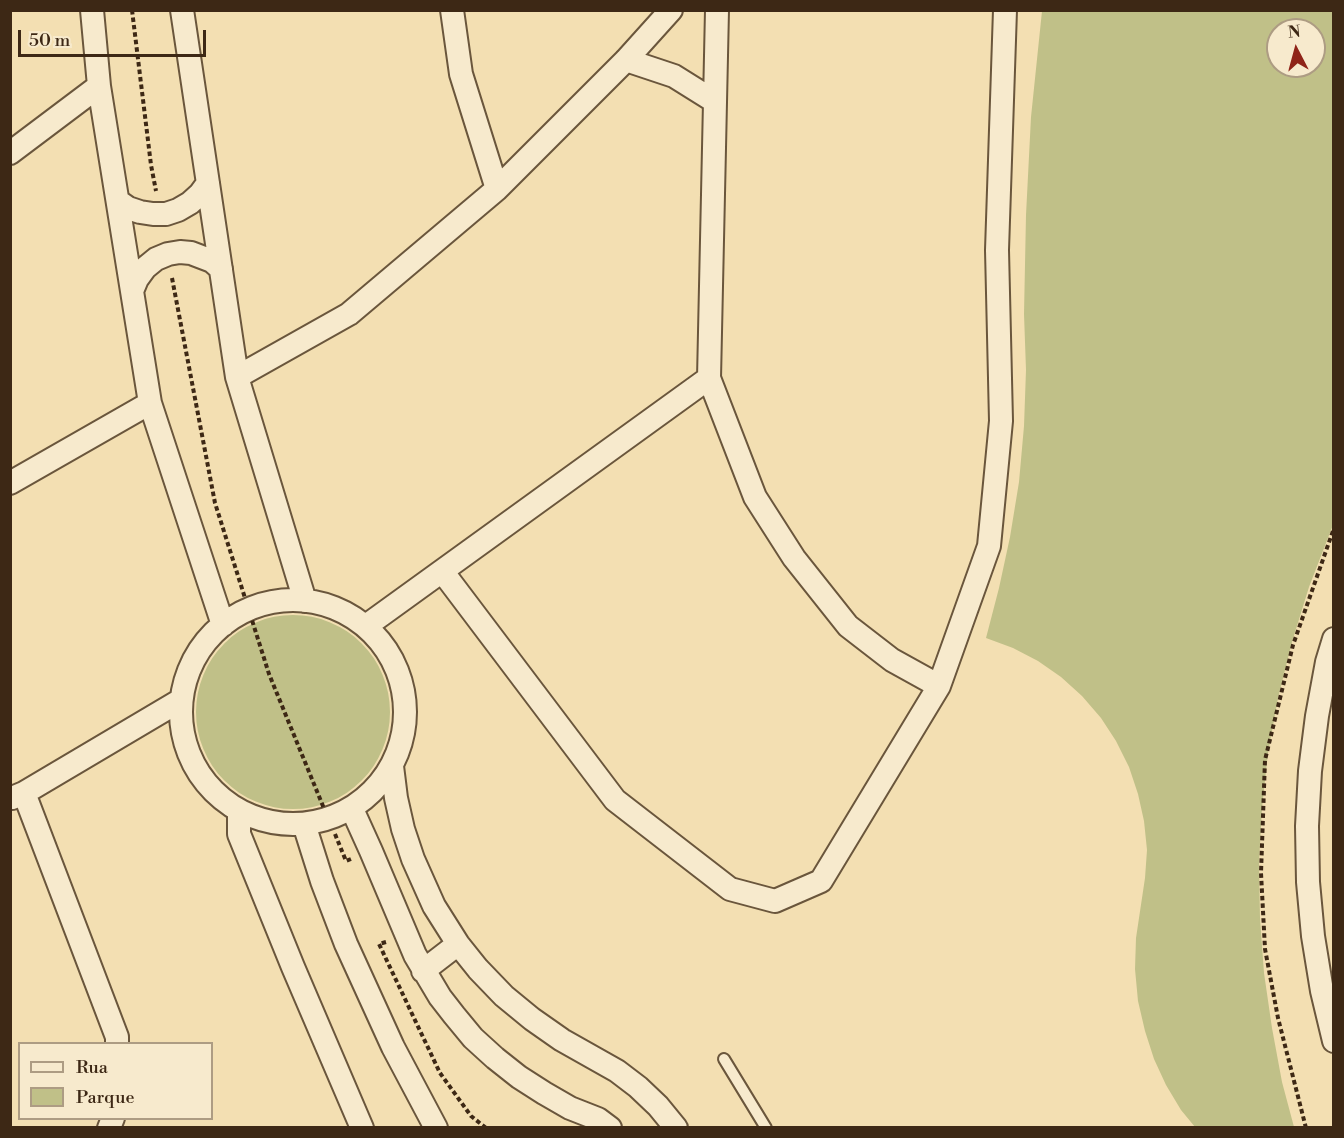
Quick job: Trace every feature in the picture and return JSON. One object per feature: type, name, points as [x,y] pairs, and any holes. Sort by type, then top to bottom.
[{"type":"street","points":[[92,10],[99,86],[150,403],[223,625]]},
{"type":"street","points":[[182,10],[237,377],[306,601]]},
{"type":"street","points":[[452,10],[461,74],[497,189]]},
{"type":"street","points":[[237,377],[349,314],[497,189],[626,60],[670,10]]},
{"type":"street","points":[[717,10],[709,378],[755,497],[794,558],[848,626],[892,660],[939,686]]},
{"type":"street","points":[[442,571],[615,800],[730,889],[775,901],[821,881],[939,686],[989,546],[1001,421],[997,250],[1005,10]]},
{"type":"street","points":[[626,60],[674,76],[714,101]]},
{"type":"street","points":[[10,153],[99,86]]},
{"type":"street","points":[[117,201],[140,212],[160,214],[178,210],[190,203],[208,183]]},
{"type":"street","points":[[132,291],[145,268],[156,260],[180,252],[202,256],[221,269]]},
{"type":"street","points":[[366,626],[709,378]]},
{"type":"street","points":[[10,483],[150,403]]},
{"type":"street","points":[[283,600],[306,601],[327,605],[347,614],[366,626],[381,642],[402,680],[406,702],[405,724],[401,745],[392,766],[380,784],[352,809],[304,824],[281,824],[239,811],[206,783],[185,744],[181,722],[181,700],[194,658],[207,640],[223,625],[262,605],[283,600]]},
{"type":"street","points":[[1334,639],[1327,662],[1325,717],[1310,771],[1307,826],[1313,936],[1328,989],[1334,1041]]},
{"type":"street","points":[[117,1042],[117,1037],[17,796],[181,700]]},
{"type":"street","points":[[392,766],[396,798],[413,860],[434,906],[458,944],[504,996],[562,1040],[631,1082],[658,1106],[676,1128]]},
{"type":"street","points":[[352,809],[405,935],[423,971],[454,1015],[473,1038],[519,1077],[570,1108],[598,1119],[610,1128]]},
{"type":"street","points":[[239,811],[239,834],[293,968],[362,1128]]},
{"type":"street","points":[[304,824],[322,881],[367,993],[436,1128]]},
{"type":"street","points":[[423,971],[458,944]]},
{"type":"lane","points":[[724,1059],[766,1128]]},
{"type":"path","points":[[132,10],[151,165],[160,214]]},
{"type":"path","points":[[168,255],[215,503],[269,674],[346,861],[371,851]]},
{"type":"path","points":[[405,935],[379,944],[440,1073],[471,1116],[486,1128]]},
{"type":"green space","points":[[1042,11],[1333,11],[1333,525],[1309,587],[1278,698],[1268,753],[1259,863],[1264,973],[1282,1082],[1294,1127],[1195,1127],[1181,1110],[1154,1059],[1138,1001],[1135,969],[1136,938],[1147,850],[1144,821],[1129,767],[1101,718],[1061,677],[1038,661],[1013,648],[986,638],[1010,537],[1019,482],[1026,370],[1024,314],[1031,117]]},
{"type":"green space","points":[[283,615],[303,615],[339,626],[362,643],[374,658],[383,675],[390,702],[390,722],[383,749],[374,766],[362,781],[347,793],[330,802],[303,809],[283,809],[247,798],[218,774],[207,758],[200,740],[196,722],[196,702],[207,666],[231,637],[247,626],[265,619]]}]
